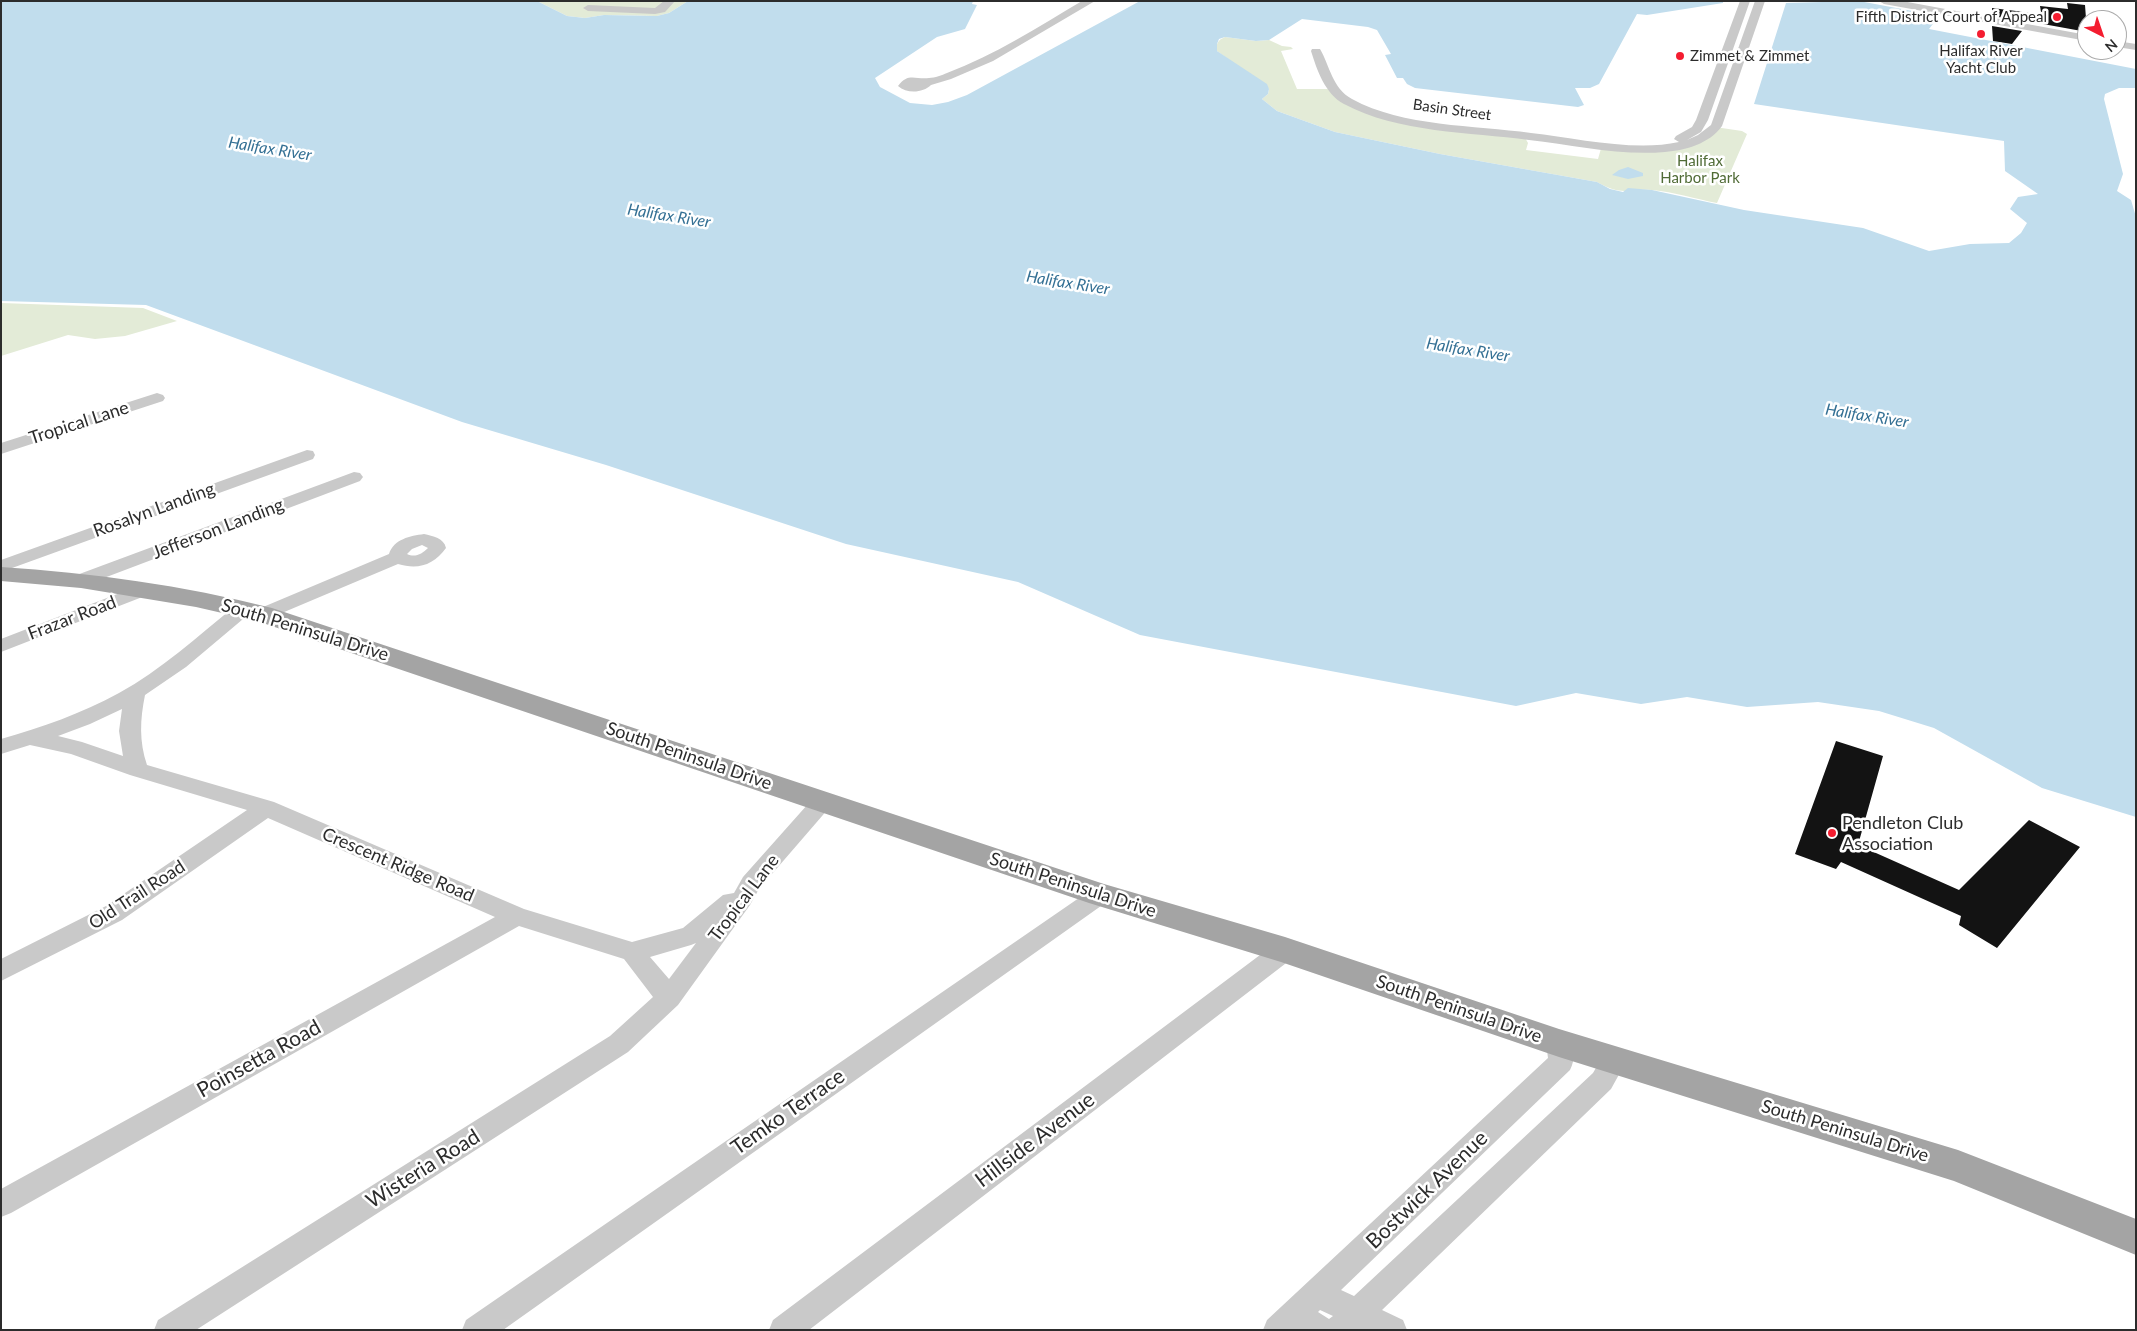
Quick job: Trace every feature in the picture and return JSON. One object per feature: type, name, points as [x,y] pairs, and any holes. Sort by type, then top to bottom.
[{"type":"main road","name":"South Peninsula Drive","points":[[1,574],[81,580],[196,599],[253,612],[824,801],[1100,895],[1285,950],[1559,1043],[1958,1166],[2136,1237]]},
{"type":"street","points":[[588,8],[655,11],[661,10],[670,1]]},
{"type":"street","points":[[925,82],[940,79],[984,61],[1090,1]]},
{"type":"street","name":"Basin Street","points":[[1616,146],[1664,143],[1690,135],[1700,123],[1745,1]]},
{"type":"street","points":[[1700,123],[1716,126],[1760,1]]},
{"type":"street","points":[[1884,1],[2077,36]]},
{"type":"street","points":[[1739,18],[1753,20]]},
{"type":"street","name":"Basin Street","points":[[1316,51],[1321,66],[1336,93],[1348,101],[1383,115],[1428,123],[1646,149],[1690,143],[1710,134],[1716,126]]},
{"type":"street","points":[[1727,51],[1742,53]]},
{"type":"street","points":[[1721,68],[1736,70]]},
{"type":"street","points":[[1711,95],[1726,97]]},
{"type":"street","name":"Tropical Lane","points":[[1,449],[157,398]]},
{"type":"street","name":"Rosalyn Landing","points":[[1,566],[307,455]]},
{"type":"street","name":"Jefferson Landing","points":[[81,580],[354,477]]},
{"type":"street","points":[[1,747],[66,726],[109,708],[155,680],[253,612],[399,557]]},
{"type":"street","name":"Frazar Road","points":[[1,646],[143,590]]},
{"type":"street","points":[[136,692],[129,730],[130,748],[138,770]]},
{"type":"street","name":"Crescent Ridge Road","points":[[29,738],[74,747],[138,770],[266,808],[517,916],[632,952]]},
{"type":"street","name":"Tropical Lane","points":[[669,998],[742,899],[751,883],[824,801]]},
{"type":"street","name":"Old Trail Road","points":[[1,971],[114,913],[266,808]]},
{"type":"street","points":[[669,998],[632,952],[691,935],[751,883]]},
{"type":"street","name":"Temko Terrace","points":[[477,1330],[1100,895]]},
{"type":"street","name":"Poinsetta Road","points":[[1,1204],[517,916]]},
{"type":"street","name":"Hillside Avenue","points":[[784,1330],[1285,950]]},
{"type":"street","name":"Wisteria Road","points":[[168,1330],[619,1044],[669,998]]},
{"type":"street","name":"Bostwick Avenue","points":[[1298,1325],[1318,1294],[1560,1062],[1559,1043]]},
{"type":"street","points":[[1349,1322],[1602,1081],[1614,1060]]},
{"type":"street","points":[[1318,1294],[1349,1322],[1392,1330]]},
{"type":"green space","points":[[537,1],[688,1],[669,13],[657,16],[604,15],[585,18],[567,16]]},
{"type":"green space","name":"Halifax Harbor Park","points":[[1225,37],[1256,41],[1269,40],[1282,46],[1291,47],[1293,49],[1281,51],[1297,89],[1334,89],[1348,101],[1405,120],[1524,136],[1528,143],[1526,150],[1598,159],[1602,145],[1646,149],[1690,143],[1715,127],[1742,131],[1747,134],[1717,203],[1660,191],[1619,191],[1597,182],[1440,154],[1335,132],[1277,111],[1262,99],[1268,94],[1269,89],[1217,51],[1218,42]]},
{"type":"green space","points":[[1,303],[143,308],[177,321],[125,336],[95,339],[68,335],[1,356]]},
{"type":"water","name":"Halifax River","points":[[1,1],[537,1],[567,16],[585,18],[604,15],[657,16],[669,13],[688,1],[973,1],[972,4],[977,5],[965,29],[937,37],[875,78],[880,87],[910,103],[932,105],[948,102],[967,95],[1140,1],[1723,1],[1723,3],[1647,15],[1637,14],[1599,84],[1590,88],[1575,88],[1584,105],[1578,107],[1415,88],[1407,84],[1403,78],[1397,78],[1385,55],[1391,54],[1377,30],[1368,27],[1302,19],[1269,40],[1256,41],[1225,37],[1219,39],[1217,51],[1267,84],[1268,94],[1262,99],[1277,111],[1335,132],[1440,154],[1597,182],[1610,189],[1623,192],[1628,188],[1652,190],[1744,210],[1863,228],[1929,251],[1970,244],[2009,243],[2021,233],[2027,223],[2010,209],[2018,197],[2038,194],[2005,171],[2004,141],[1754,104],[1786,3],[1859,1],[1939,16],[1929,29],[2077,58],[2077,60],[2089,60],[2136,69],[2136,88],[2119,88],[2105,94],[2104,99],[2123,174],[2117,191],[2131,200],[2136,217],[2136,817],[2042,788],[1934,728],[1879,711],[1818,702],[1747,707],[1687,697],[1641,704],[1576,693],[1516,706],[1140,635],[1018,582],[846,544],[606,465],[462,422],[146,305],[1,301]]},
{"type":"water","points":[[1628,167],[1643,173],[1643,176],[1628,179],[1612,175],[1619,170]]},
{"type":"building","points":[[2067,3],[2085,5],[2085,10],[2077,10],[2077,30],[2043,24],[2040,6],[2068,9]]},
{"type":"building","points":[[1992,8],[2035,14],[2029,22],[1992,16]]},
{"type":"building","points":[[1992,26],[2022,31],[2012,44],[1993,41]]},
{"type":"building","name":"Pendleton Club Association","points":[[1836,741],[1883,756],[1858,845],[1959,890],[2029,820],[2080,847],[1997,948],[1959,925],[1961,916],[1841,862],[1836,869],[1795,854]]},
{"type":"place","name":"Fifth District Court of Appeal","points":[[2057,17]]},
{"type":"place","name":"Halifax River Yacht Club","points":[[1981,34]]},
{"type":"place","name":"Zimmet & Zimmet","points":[[1680,56]]},
{"type":"place","name":"Pendleton Club Association","points":[[1832,833]]}]
